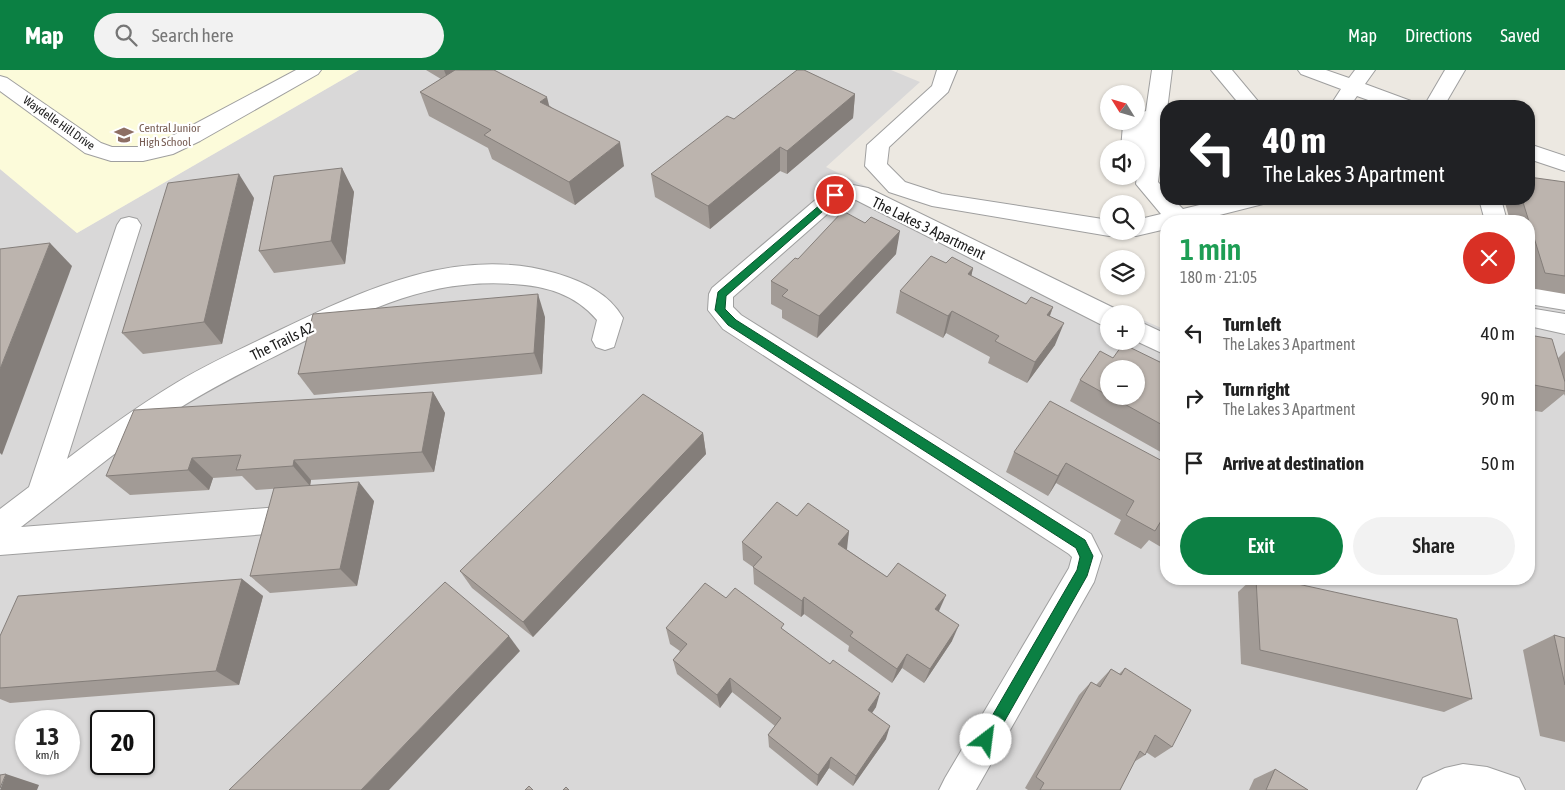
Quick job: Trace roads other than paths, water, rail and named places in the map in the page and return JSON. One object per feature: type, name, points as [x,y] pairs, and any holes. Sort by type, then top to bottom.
[{"type":"street","name":"Waydelle Hill Drive","points":[[0,82],[93,148],[111,154],[143,154],[165,149],[192,136],[311,70]]},
{"type":"street","points":[[947,70],[941,88],[878,145],[876,166],[897,187],[940,200],[1100,227]]},
{"type":"street","points":[[1145,163],[1156,116],[1162,70]]},
{"type":"street","points":[[1221,70],[1247,100]]},
{"type":"street","points":[[1308,70],[1388,100]]},
{"type":"street","points":[[1344,100],[1365,70]]},
{"type":"street","points":[[1438,100],[1455,70]]},
{"type":"street","points":[[1133,140],[1134,125],[1146,118],[1156,116]]},
{"type":"street","points":[[1535,153],[1565,164]]},
{"type":"street","points":[[1145,184],[1160,200]]},
{"type":"street","name":"The Lakes 3 Apartment","points":[[957,790],[1083,572],[1087,556],[1080,544],[732,322],[720,310],[721,294],[835,195],[848,192],[860,194],[1100,313]]},
{"type":"street","points":[[1165,205],[1175,215]]},
{"type":"street","points":[[1190,215],[1231,205]]},
{"type":"street","points":[[1145,226],[1160,222]]},
{"type":"street","points":[[41,495],[128,225]]},
{"type":"street","name":"The Trails A2","points":[[0,526],[142,419],[207,378],[366,299],[406,286],[444,277],[499,273],[554,280],[597,301],[610,318],[605,340]]},
{"type":"street","points":[[1535,296],[1565,301]]},
{"type":"street","points":[[1535,319],[1565,324]]},
{"type":"street","points":[[1145,334],[1160,342]]},
{"type":"street","points":[[0,542],[280,520]]},
{"type":"street","points":[[1435,790],[1452,781],[1473,780],[1507,790]]},
{"type":"place","name":"Central Junior High School","points":[[124,135]]}]
